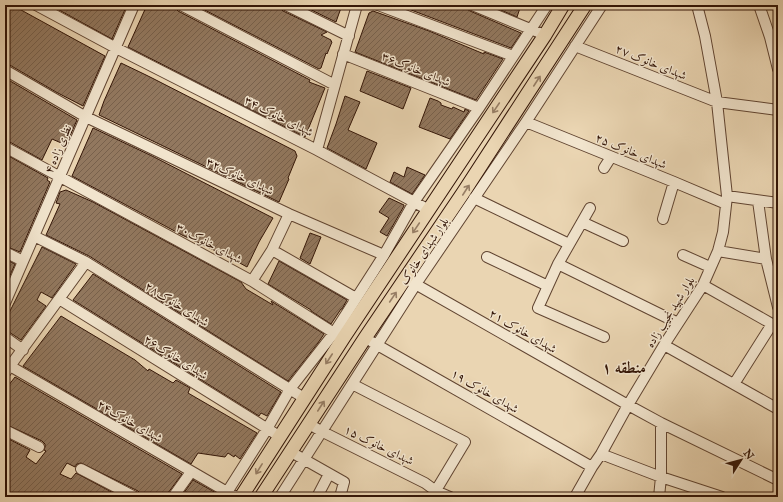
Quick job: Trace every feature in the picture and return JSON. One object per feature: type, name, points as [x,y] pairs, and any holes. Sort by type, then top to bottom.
[{"type":"main road","name":"بلوار شهدای خانوک","points":[[241,497],[304,398],[339,335],[429,210],[545,35],[563,5]]},
{"type":"main road","name":"بلوار شهدای خانوک","points":[[261,497],[365,338],[410,281],[553,68],[585,5]]},
{"type":"street","name":"۳۴ شهدای خانوک","points":[[36,5],[116,48],[317,150],[429,210]]},
{"type":"street","name":"نظری زاده ۴","points":[[5,303],[134,5]]},
{"type":"street","points":[[181,5],[335,85]]},
{"type":"street","points":[[286,5],[349,36]]},
{"type":"street","points":[[317,150],[357,5]]},
{"type":"street","points":[[378,5],[512,56]]},
{"type":"street","points":[[472,5],[545,35]]},
{"type":"street","points":[[226,495],[290,389],[339,335],[356,298],[384,255],[414,202],[547,5]]},
{"type":"street","points":[[436,243],[474,198],[495,156],[526,122],[553,68],[575,46],[602,5]]},
{"type":"street","name":"بلوار شهید نجیب زاده","points":[[576,497],[628,405],[664,345],[703,285],[718,251],[723,232],[727,200],[717,102],[705,36],[697,5]]},
{"type":"street","points":[[759,5],[774,38],[778,68]]},
{"type":"street","name":"شهدای خانوک ۲۷","points":[[575,46],[717,102],[778,110]]},
{"type":"street","name":"شهدای خانوک۳۶","points":[[343,54],[478,108]]},
{"type":"street","name":"شهدای خانوک۳۲","points":[[5,70],[86,117],[289,214],[384,255]]},
{"type":"street","name":"شهدای خانوک ۲۵","points":[[526,122],[674,182],[727,200],[778,203]]},
{"type":"street","name":"شهدای خانوک۳۰","points":[[5,147],[252,281],[339,335]]},
{"type":"street","points":[[604,168],[611,157]]},
{"type":"street","points":[[663,219],[674,182]]},
{"type":"street","points":[[474,198],[569,244]]},
{"type":"street","points":[[758,201],[766,259],[774,278],[778,307]]},
{"type":"street","points":[[590,208],[558,264],[538,308],[604,337]]},
{"type":"street","points":[[252,281],[272,250],[289,214]]},
{"type":"street","points":[[582,222],[623,241]]},
{"type":"street","name":"شهدای خانوک۲۸","points":[[34,236],[86,262],[304,398]]},
{"type":"street","points":[[272,250],[356,298]]},
{"type":"street","points":[[718,251],[766,259]]},
{"type":"street","points":[[6,255],[23,261]]},
{"type":"street","points":[[683,255],[710,267]]},
{"type":"street","points":[[487,257],[548,286]]},
{"type":"street","points":[[8,370],[86,262]]},
{"type":"street","points":[[558,264],[678,323]]},
{"type":"street","points":[[280,497],[377,345],[410,281]]},
{"type":"street","name":"شهدای خانوک ۲۱","points":[[410,281],[661,423],[778,480]]},
{"type":"street","points":[[703,285],[775,325],[734,384]]},
{"type":"street","name":"شهدای خانوک۲۶","points":[[60,299],[280,436]]},
{"type":"street","points":[[5,337],[22,350]]},
{"type":"street","name":"شهدای خانوک ۱۹","points":[[365,338],[592,467]]},
{"type":"street","points":[[664,345],[778,409]]},
{"type":"street","name":"شهدای خانوک۲۴","points":[[8,370],[192,472],[226,495],[237,497]]},
{"type":"street","points":[[352,384],[465,442],[434,494]]},
{"type":"street","points":[[659,497],[661,477],[661,423]]},
{"type":"street","name":"شهدای خانوک ۱۵","points":[[309,424],[425,483],[434,494],[450,497]]},
{"type":"street","points":[[5,430],[39,447]]},
{"type":"street","points":[[291,452],[344,482],[340,497]]},
{"type":"street","points":[[601,454],[661,477],[722,497]]},
{"type":"street","points":[[81,469],[135,497]]},
{"type":"street","points":[[173,497],[192,472]]},
{"type":"street","points":[[317,497],[329,474]]},
{"type":"building","points":[[5,5],[12,5],[105,56],[83,106],[8,64],[5,64]]},
{"type":"building","points":[[50,5],[127,5],[112,39]]},
{"type":"building","points":[[147,5],[175,5],[175,8],[178,11],[310,80],[309,82],[325,88],[305,137],[128,47]]},
{"type":"building","points":[[195,5],[280,5],[280,8],[283,11],[327,32],[321,35],[332,42],[327,54],[326,53],[321,68],[319,69]]},
{"type":"building","points":[[301,5],[342,5],[336,22]]},
{"type":"building","points":[[398,5],[457,5],[463,8],[464,5],[466,5],[467,9],[470,11],[521,33],[511,48]]},
{"type":"building","points":[[489,5],[521,5],[517,17]]},
{"type":"building","points":[[373,11],[429,31],[484,54],[484,52],[503,59],[476,100],[355,52],[369,13]]},
{"type":"building","points":[[121,63],[295,151],[297,156],[279,202],[99,115]]},
{"type":"building","points":[[367,71],[411,88],[403,109],[360,91]]},
{"type":"building","points":[[5,78],[77,120],[66,145],[52,139],[42,160],[8,141],[5,141]]},
{"type":"building","points":[[345,96],[360,102],[348,130],[377,143],[366,169],[327,148]]},
{"type":"building","points":[[430,98],[438,101],[441,105],[452,109],[453,107],[464,112],[465,109],[469,111],[450,139],[419,127]]},
{"type":"building","points":[[93,128],[152,156],[273,218],[247,267],[220,252],[182,235],[72,176]]},
{"type":"building","points":[[5,154],[48,178],[47,180],[50,182],[20,252],[5,246]]},
{"type":"building","points":[[407,167],[425,175],[412,194],[390,182],[394,172],[404,177]]},
{"type":"building","points":[[66,190],[93,202],[241,282],[246,289],[273,305],[271,301],[324,334],[288,381],[89,256],[46,235],[60,204],[56,203],[60,192]]},
{"type":"building","points":[[389,198],[404,206],[387,236],[380,232],[389,218],[379,212]]},
{"type":"building","points":[[310,233],[321,237],[310,264],[300,258]]},
{"type":"building","points":[[42,247],[76,264],[52,298],[41,292],[37,300],[46,306],[21,340],[5,331],[5,321]]},
{"type":"building","points":[[5,259],[15,264],[5,287]]},
{"type":"building","points":[[279,261],[347,300],[331,324],[268,284]]},
{"type":"building","points":[[93,274],[281,392],[267,416],[261,413],[259,416],[73,300]]},
{"type":"building","points":[[61,316],[135,360],[148,371],[149,369],[173,383],[176,380],[190,388],[188,393],[257,433],[240,459],[235,455],[234,457],[228,453],[225,457],[198,453],[191,464],[23,366]]},
{"type":"building","points":[[15,377],[182,474],[168,493],[167,497],[141,497],[141,494],[138,491],[81,463],[77,464],[75,467],[67,463],[60,474],[71,479],[76,473],[121,497],[5,497],[5,437],[30,450],[26,457],[36,464],[46,451],[44,450],[45,444],[42,441],[5,424],[5,390]]},
{"type":"building","points":[[193,480],[218,494],[218,497],[181,497]]},
{"type":"district","name":"منطقه ۱","points":[[624,367]]}]
